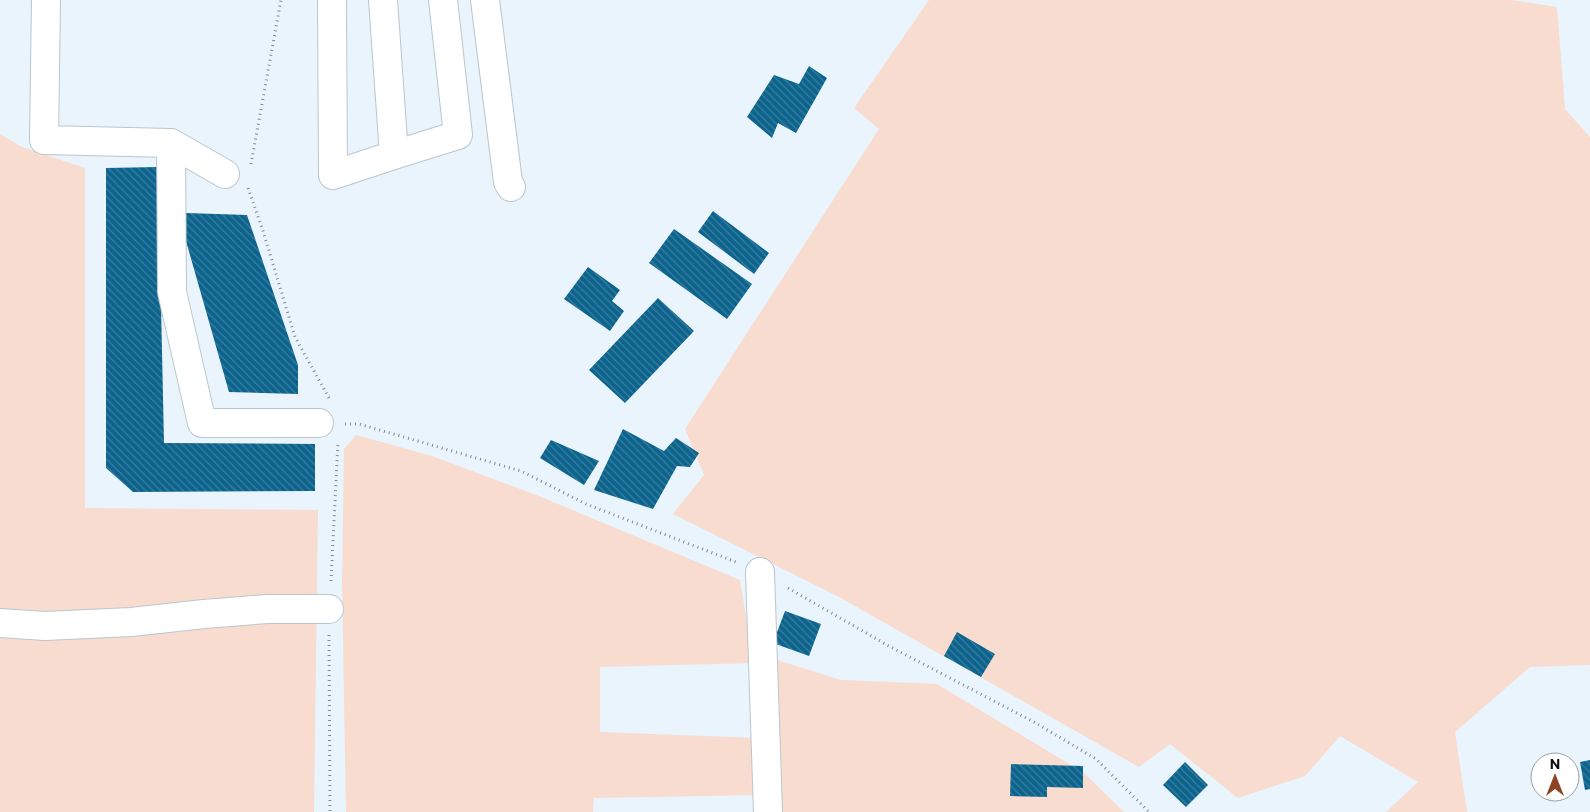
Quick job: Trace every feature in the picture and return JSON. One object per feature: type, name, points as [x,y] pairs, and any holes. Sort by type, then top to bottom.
[{"type":"street","points":[[46,0],[44,140],[171,143],[236,180]]},
{"type":"street","points":[[332,0],[332,175],[458,135],[443,0]]},
{"type":"street","points":[[384,0],[394,155]]},
{"type":"street","points":[[485,0],[508,182],[511,187]]},
{"type":"street","points":[[171,143],[172,292],[202,423],[333,425]]},
{"type":"street","points":[[760,572],[768,812]]},
{"type":"street","points":[[0,622],[45,626],[131,622],[267,609],[329,609]]},
{"type":"path","points":[[251,167],[281,0]]},
{"type":"path","points":[[236,180],[264,232],[295,337],[333,425],[337,446],[334,546],[329,609],[330,812]]},
{"type":"path","points":[[333,425],[359,424],[521,472],[586,504],[760,572],[887,645],[1034,722],[1096,759],[1150,812]]},
{"type":"shaded area","points":[[929,0],[1512,0],[1557,7],[1565,109],[1590,137],[1590,665],[1530,667],[1455,732],[1467,812],[1386,812],[1418,782],[1340,736],[1305,776],[1238,798],[1170,744],[1139,767],[841,598],[673,514],[704,475],[685,429],[879,129],[854,108]]},
{"type":"shaded area","points":[[0,134],[22,147],[85,168],[85,508],[318,510],[314,812],[0,812]]},
{"type":"shaded area","points":[[356,435],[432,456],[539,496],[740,580],[754,663],[600,667],[600,732],[756,738],[760,795],[594,798],[593,812],[346,812],[342,580],[344,449]]},
{"type":"shaded area","points":[[771,658],[841,680],[937,684],[1084,773],[1124,812],[780,812]]},
{"type":"building","points":[[809,66],[827,78],[796,133],[778,123],[772,138],[747,117],[774,75],[799,84]]},
{"type":"building","points":[[158,167],[164,443],[315,444],[315,491],[133,492],[106,468],[106,168]]},
{"type":"building","points":[[713,211],[769,253],[754,274],[698,232]]},
{"type":"building","points":[[186,213],[247,215],[298,365],[298,394],[229,392],[186,241]]},
{"type":"building","points":[[674,229],[752,284],[727,319],[649,263]]},
{"type":"building","points":[[588,267],[620,290],[612,301],[624,311],[610,331],[564,299]]},
{"type":"building","points":[[658,298],[694,331],[625,403],[589,370]]},
{"type":"building","points":[[623,429],[664,451],[676,438],[699,453],[690,467],[677,466],[653,509],[594,490]]},
{"type":"building","points":[[551,440],[599,461],[584,485],[540,458]]},
{"type":"building","points":[[785,611],[821,624],[809,656],[773,643]]},
{"type":"building","points":[[957,632],[995,654],[981,677],[944,656]]},
{"type":"building","points":[[1590,760],[1590,789],[1585,790],[1580,762]]},
{"type":"building","points":[[1185,762],[1208,785],[1186,807],[1163,785]]},
{"type":"building","points":[[1011,764],[1083,766],[1083,788],[1047,787],[1047,797],[1010,796]]}]
